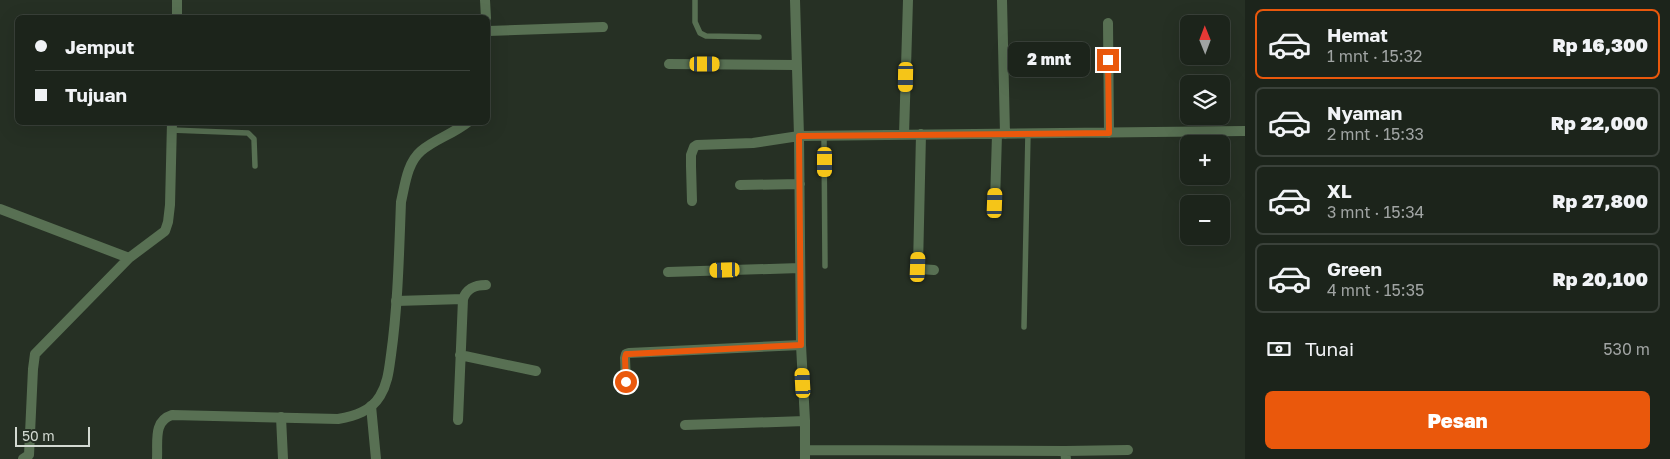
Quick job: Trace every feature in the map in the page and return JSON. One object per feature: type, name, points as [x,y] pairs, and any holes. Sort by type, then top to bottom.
[{"type":"street","points":[[177,15],[178,0]]},
{"type":"street","points":[[485,0],[486,15]]},
{"type":"street","points":[[795,0],[800,184],[801,345],[805,454],[1066,455],[1128,450]]},
{"type":"street","points":[[904,135],[908,0]]},
{"type":"street","points":[[995,203],[1001,134],[1002,0]]},
{"type":"street","points":[[1108,23],[1109,133]]},
{"type":"street","points":[[490,30],[603,26]]},
{"type":"street","points":[[669,64],[796,65]]},
{"type":"street","points":[[157,459],[159,423],[164,417],[172,414],[338,419],[356,416],[379,398],[386,384],[394,332],[401,202],[412,164],[421,152],[458,131],[465,125]]},
{"type":"street","points":[[23,459],[29,455],[32,369],[35,354],[129,258],[164,231],[168,222],[171,126]]},
{"type":"street","points":[[692,200],[691,155],[697,144],[753,143],[799,136],[1245,131]]},
{"type":"street","points":[[921,134],[918,267],[920,269],[934,270]]},
{"type":"street","points":[[740,185],[800,184]]},
{"type":"street","points":[[0,210],[129,258]]},
{"type":"street","points":[[668,272],[800,268]]},
{"type":"street","points":[[458,420],[463,299],[468,289],[486,285]]},
{"type":"street","points":[[396,301],[463,299]]},
{"type":"street","points":[[626,382],[626,354],[801,345]]},
{"type":"street","points":[[460,355],[536,371]]},
{"type":"street","points":[[371,406],[376,459]]},
{"type":"street","points":[[281,417],[283,459]]},
{"type":"street","points":[[685,425],[805,421]]},
{"type":"lane","points":[[695,0],[695,22],[700,33],[706,36],[759,37]]},
{"type":"lane","points":[[171,126],[248,133],[254,139],[255,166]]},
{"type":"lane","points":[[1024,327],[1028,133]]},
{"type":"lane","points":[[824,136],[825,266]]},
{"type":"route","points":[[626,382],[626,354],[801,345],[799,136],[1109,133],[1108,60]]}]
